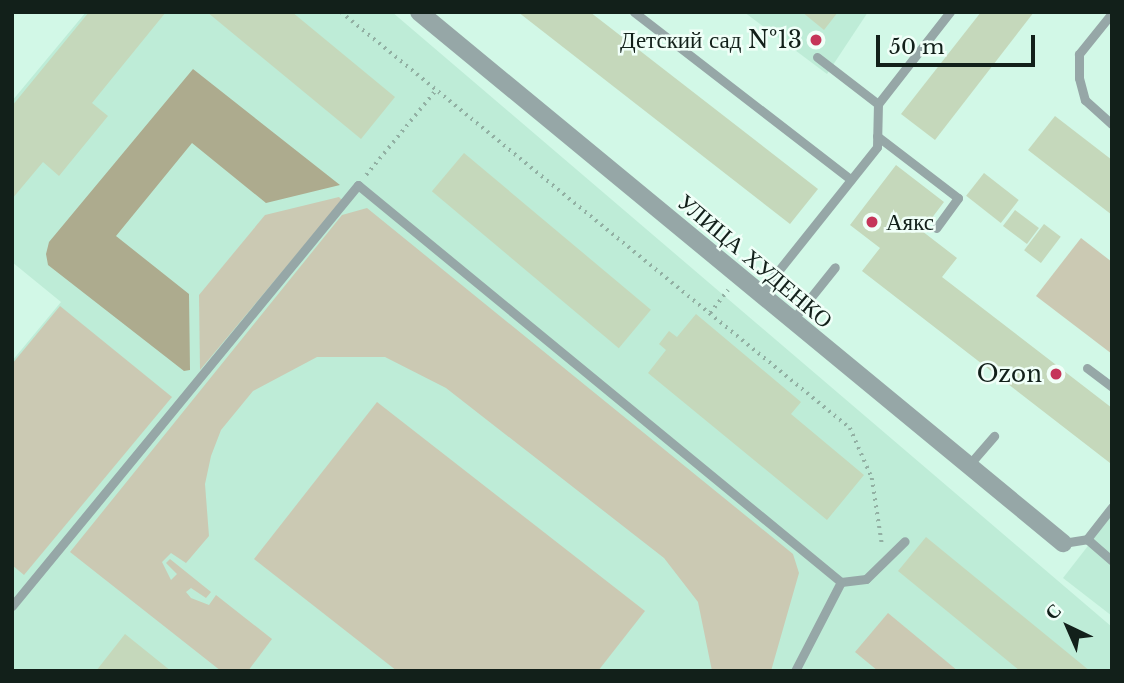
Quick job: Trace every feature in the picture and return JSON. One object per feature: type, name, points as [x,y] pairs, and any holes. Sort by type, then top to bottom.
[{"type":"street","name":"УЛИЦА ХУДЕНКО","points":[[419,12],[737,280],[1063,543]]},
{"type":"lane","points":[[634,12],[851,180]]},
{"type":"lane","points":[[758,297],[877,147],[878,104],[950,12]]},
{"type":"lane","points":[[1112,13],[1079,54],[1079,78],[1085,100],[1112,124]]},
{"type":"lane","points":[[817,57],[878,104]]},
{"type":"lane","points":[[877,136],[958,198],[936,228]]},
{"type":"lane","points":[[12,606],[358,185],[841,582],[866,579],[886,563],[905,541]]},
{"type":"lane","points":[[790,323],[835,267]]},
{"type":"lane","points":[[1087,368],[1112,387]]},
{"type":"lane","points":[[968,466],[994,436]]},
{"type":"lane","points":[[1063,543],[1087,539],[1112,507]]},
{"type":"lane","points":[[1087,539],[1112,561]]},
{"type":"lane","points":[[795,671],[841,582]]},
{"type":"path","points":[[341,12],[850,428],[872,478],[886,563]]},
{"type":"path","points":[[358,185],[436,90]]},
{"type":"path","points":[[710,313],[737,280]]},
{"type":"shaded area","points":[[86,12],[392,12],[1112,627],[1112,671],[12,671],[12,361],[61,302],[12,262],[12,101]]},
{"type":"shaded area","name":"Детский сад №13","points":[[744,12],[868,12],[827,74]]},
{"type":"shaded area","points":[[193,69],[340,185],[266,203],[192,143],[116,236],[189,294],[190,370],[184,371],[48,265],[46,254],[49,242]]},
{"type":"shaded area","points":[[339,197],[342,200],[200,370],[199,295],[265,215]]},
{"type":"shaded area","points":[[367,208],[793,554],[799,573],[771,671],[712,671],[698,602],[664,558],[446,388],[385,357],[317,357],[253,391],[221,430],[211,456],[205,484],[209,536],[186,563],[171,553],[162,562],[171,580],[177,574],[166,563],[170,559],[211,592],[206,598],[191,588],[186,592],[191,598],[209,605],[216,595],[272,639],[248,671],[221,671],[70,552],[342,215]]},
{"type":"shaded area","points":[[1081,238],[1112,262],[1112,354],[1036,296]]},
{"type":"shaded area","points":[[60,306],[172,397],[24,575],[12,565],[12,364]]},
{"type":"shaded area","points":[[377,402],[645,611],[598,671],[397,671],[254,559]]},
{"type":"shaded area","points":[[1112,515],[1112,616],[1063,578]]},
{"type":"shaded area","points":[[888,613],[958,671],[878,671],[855,652]]},
{"type":"building","points":[[89,12],[166,12],[92,103],[108,116],[59,176],[43,162],[12,199],[12,106]]},
{"type":"building","points":[[207,12],[292,12],[395,97],[361,139]]},
{"type":"building","points":[[518,12],[590,12],[818,189],[790,224]]},
{"type":"building","points":[[802,12],[838,12],[824,30]]},
{"type":"building","points":[[981,12],[1034,12],[935,140],[901,114]]},
{"type":"building","points":[[1055,116],[1112,160],[1112,215],[1028,150]]},
{"type":"building","points":[[464,153],[651,310],[619,348],[432,191]]},
{"type":"building","points":[[896,165],[944,202],[922,231],[957,258],[942,277],[1112,408],[1110,463],[862,271],[880,248],[850,225]]},
{"type":"building","points":[[984,173],[1019,200],[1001,223],[966,196]]},
{"type":"building","points":[[1015,210],[1039,228],[1027,244],[1003,226]]},
{"type":"building","points":[[1044,224],[1061,237],[1041,263],[1024,250]]},
{"type":"building","points":[[696,314],[801,402],[791,414],[864,475],[827,520],[648,373],[666,350],[659,344],[669,331],[677,337]]},
{"type":"building","points":[[926,537],[1090,671],[1020,671],[898,571]]},
{"type":"building","points":[[125,634],[171,671],[96,671]]},
{"type":"place","name":"Детский сад №13","points":[[816,40]]},
{"type":"place","name":"Аякс","points":[[872,222]]},
{"type":"place","name":"Ozon","points":[[1056,374]]}]
